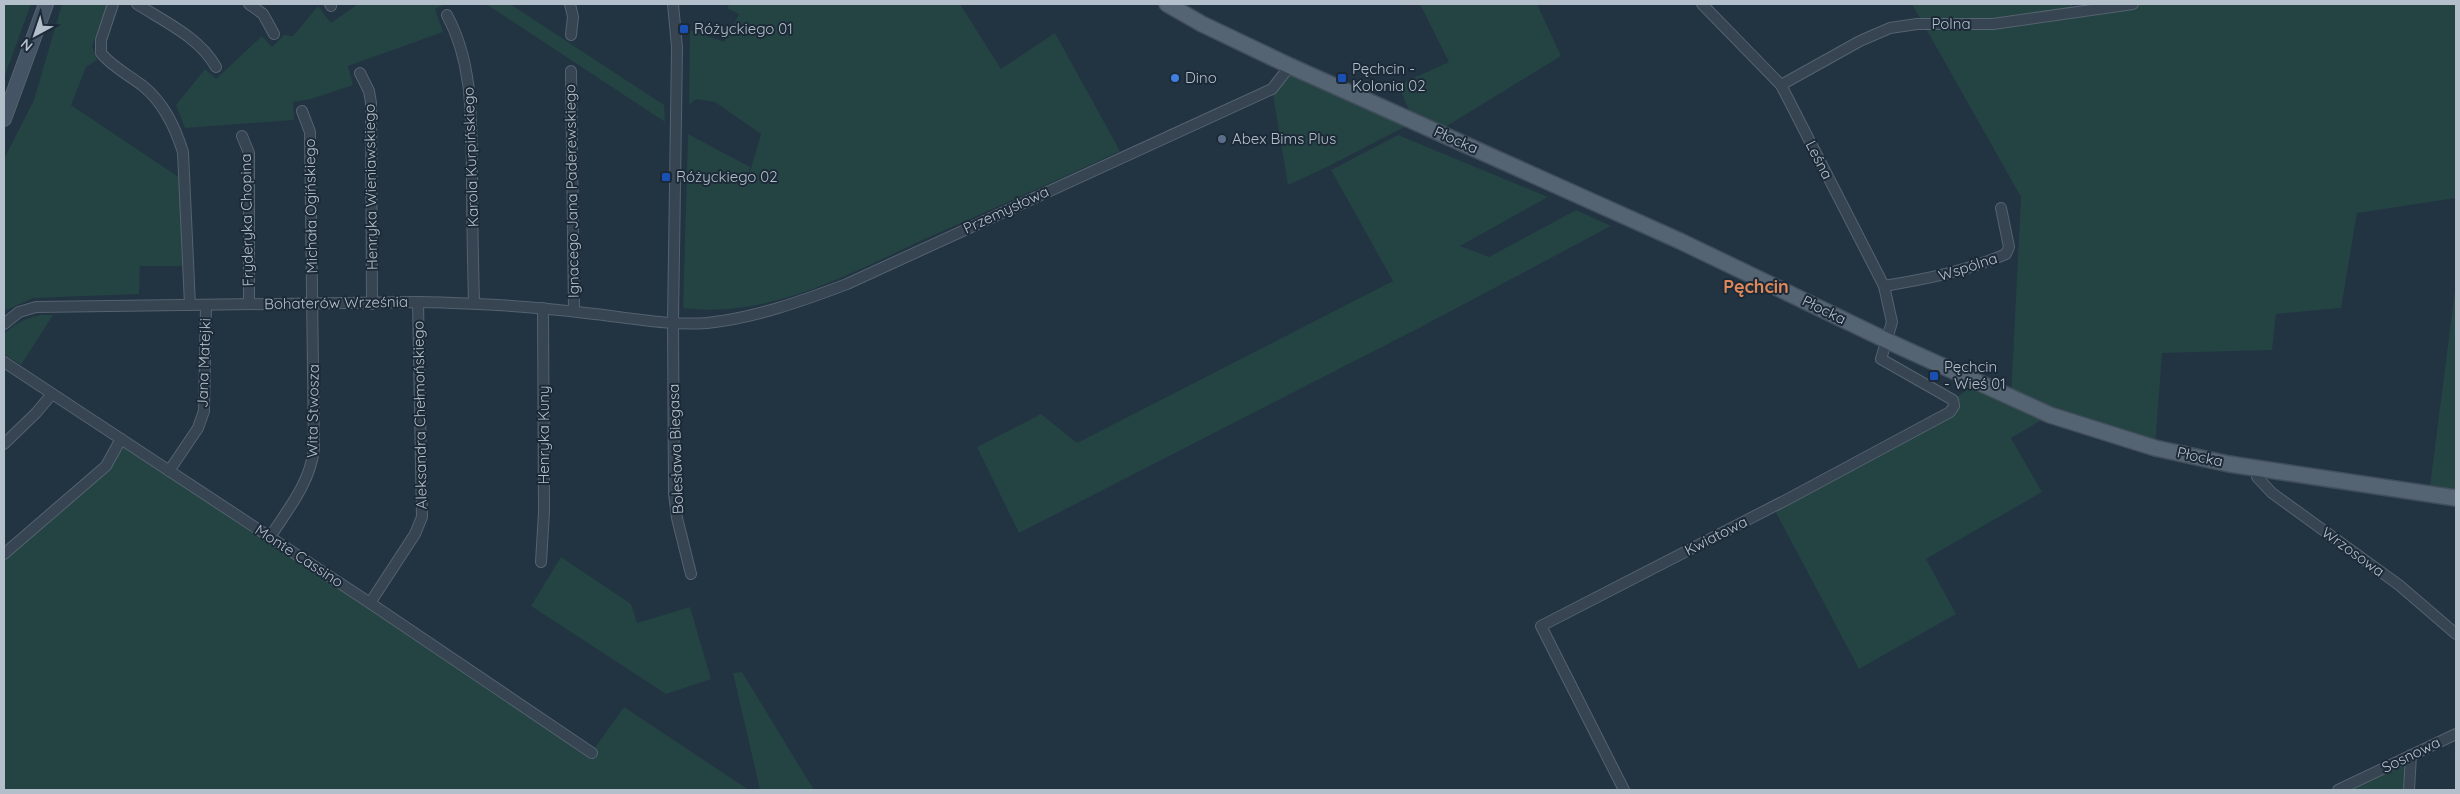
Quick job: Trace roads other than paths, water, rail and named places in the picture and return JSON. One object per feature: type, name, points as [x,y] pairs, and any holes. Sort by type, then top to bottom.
[{"type":"main road","points":[[4,119],[46,4]]},
{"type":"main road","name":"Płocka","points":[[1167,4],[1202,24],[1290,66],[1680,241],[1886,340],[2050,415],[2155,448],[2257,468],[2456,498]]},
{"type":"street","points":[[113,4],[100,40],[101,53],[111,64],[144,87],[157,99],[176,131],[183,152],[190,305]]},
{"type":"street","points":[[137,4],[192,39],[207,51],[216,67]]},
{"type":"street","points":[[249,4],[263,14],[274,34]]},
{"type":"street","points":[[570,4],[573,17],[571,34]]},
{"type":"street","name":"Bolesława Biegasa","points":[[673,4],[677,47],[673,322],[674,493],[677,518],[691,574]]},
{"type":"street","name":"Leśna","points":[[1702,4],[1781,85],[1884,286],[1892,322],[1886,340]]},
{"type":"street","name":"Polna","points":[[1781,85],[1860,41],[1890,28],[1917,24],[1993,24],[2133,4]]},
{"type":"street","name":"Karola Kurpińskiego","points":[[448,15],[458,34],[467,68],[471,102],[474,303]]},
{"type":"street","name":"Przemysłowa","points":[[673,322],[706,323],[750,315],[806,300],[847,284],[1272,89],[1290,66]]},
{"type":"street","name":"Ignacego Jana Paderewskiego","points":[[571,70],[574,311]]},
{"type":"street","name":"Henryka Wieniawskiego","points":[[360,73],[369,91],[371,103],[372,304]]},
{"type":"street","name":"Michała Ogińskiego","points":[[302,110],[310,132],[312,303]]},
{"type":"street","name":"Fryderyka Chopina","points":[[242,136],[249,153],[249,304]]},
{"type":"street","name":"Wspólna","points":[[1884,286],[1936,278],[1974,267],[2006,254],[2009,247],[2001,208]]},
{"type":"street","name":"Bohaterów Września","points":[[4,324],[19,312],[36,307],[418,302],[474,303],[543,308],[673,322]]},
{"type":"street","name":"Aleksandra Chełmońskiego","points":[[370,603],[415,534],[422,517],[418,302]]},
{"type":"street","name":"Wita Stwosza","points":[[270,537],[304,484],[312,467],[314,449],[312,303]]},
{"type":"street","name":"Jana Matejki","points":[[169,471],[198,428],[204,411],[206,305]]},
{"type":"street","name":"Henryka Kuny","points":[[542,562],[544,512],[543,308]]},
{"type":"street","name":"Kwiatowa","points":[[1624,790],[1541,626],[1788,499],[1950,412],[1954,406],[1953,400],[1881,359],[1886,340]]},
{"type":"street","name":"Monte Cassino","points":[[4,362],[370,603],[592,753]]},
{"type":"street","points":[[4,444],[36,413],[52,394]]},
{"type":"street","points":[[4,554],[106,466],[121,439]]},
{"type":"street","name":"Wrzosowa","points":[[2257,468],[2257,477],[2272,493],[2399,585],[2456,634]]},
{"type":"street","name":"Sosnowa","points":[[2338,790],[2456,734]]},
{"type":"street","points":[[2409,790],[2411,755]]},
{"type":"place","name":"Różyckiego 01","points":[[684,29]]},
{"type":"place","name":"Dino","points":[[1175,78]]},
{"type":"place","name":"Pęchcin - Kolonia 02","points":[[1342,78]]},
{"type":"place","name":"Abex Bims Plus","points":[[1222,139]]},
{"type":"place","name":"Różyckiego 02","points":[[666,177]]},
{"type":"place","name":"Pęchcin - Wieś 01","points":[[1934,376]]},
{"type":"district","name":"Pęchcin","points":[[1756,287]]}]
